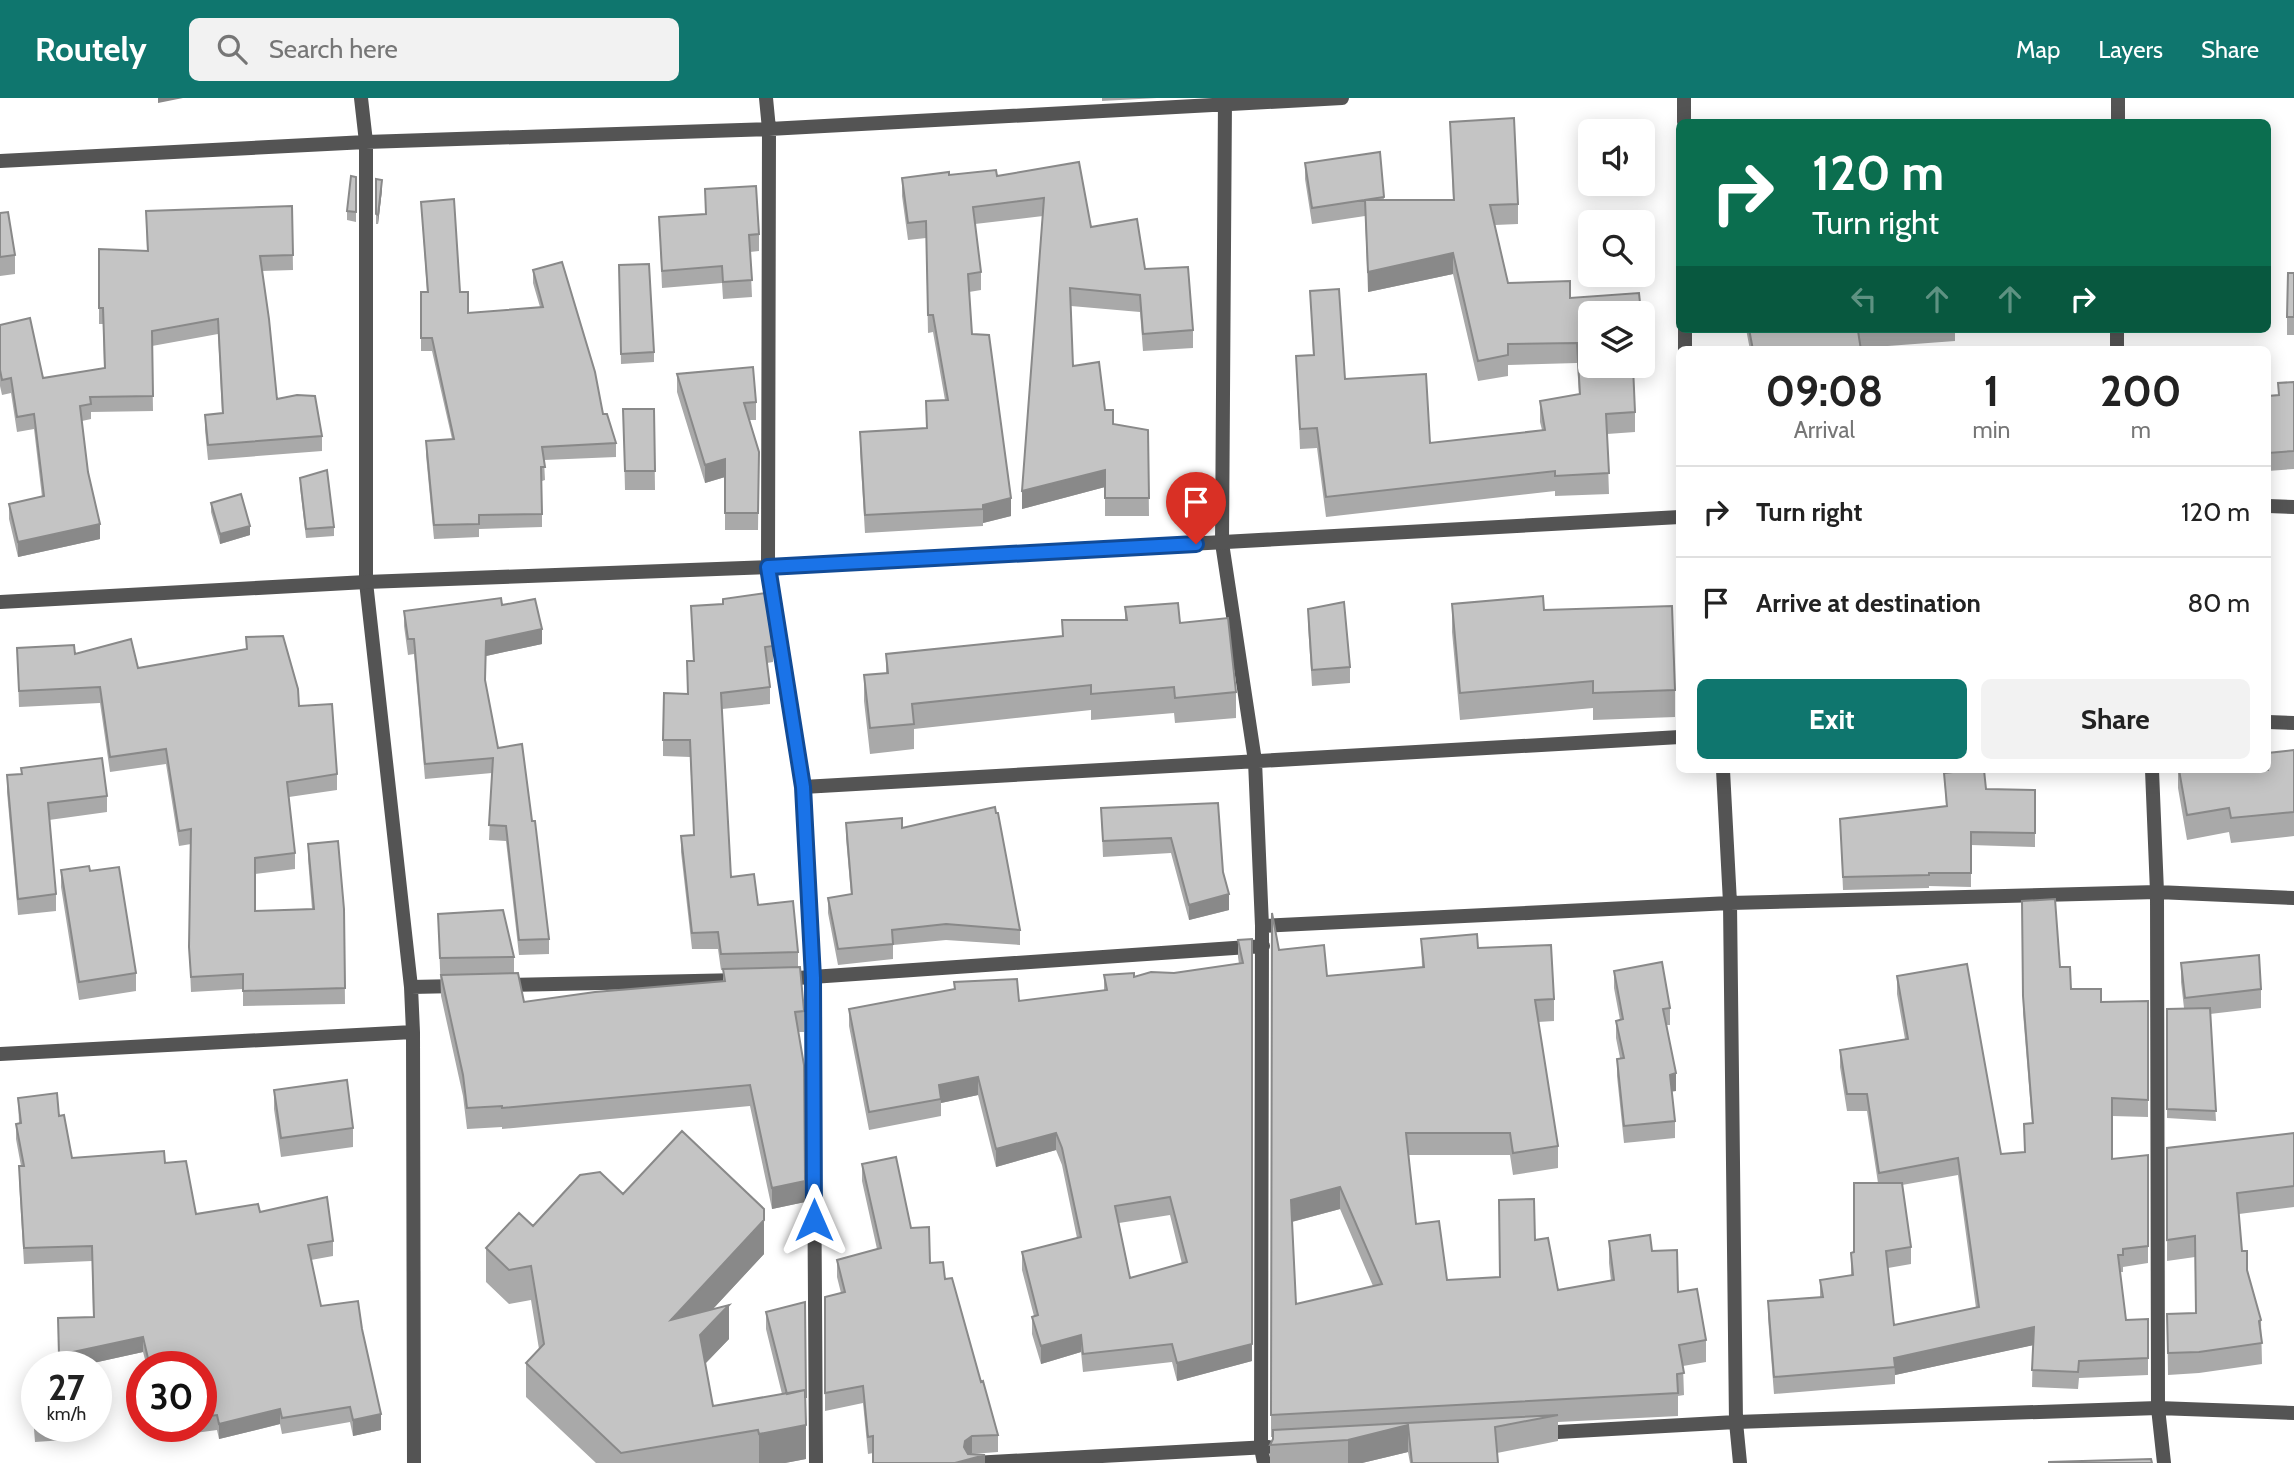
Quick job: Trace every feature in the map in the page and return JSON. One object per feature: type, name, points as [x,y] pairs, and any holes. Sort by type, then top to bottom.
[{"type":"street","points":[[361,98],[366,142],[366,582],[414,1032],[414,1463]]},
{"type":"street","points":[[766,98],[769,129],[768,567],[803,787],[813,978],[816,1463]]},
{"type":"street","points":[[0,161],[366,142],[769,129],[1226,102],[1342,98]]},
{"type":"street","points":[[1684,98],[1684,119]]},
{"type":"street","points":[[2118,98],[2118,119]]},
{"type":"street","points":[[1226,102],[1222,543],[1255,761],[1263,946],[1261,1448],[1264,1463]]},
{"type":"street","points":[[2271,506],[2294,507]]},
{"type":"street","points":[[0,602],[366,582],[768,567],[1676,517]]},
{"type":"street","points":[[2271,722],[2294,723]]},
{"type":"street","points":[[803,787],[1676,737]]},
{"type":"street","points":[[1723,773],[1730,903],[1735,1422],[1740,1463]]},
{"type":"street","points":[[2152,773],[2157,892],[2158,1408],[2164,1463]]},
{"type":"street","points":[[1262,926],[1730,903],[2157,892],[2294,898]]},
{"type":"street","points":[[494,985],[813,978],[1263,946]]},
{"type":"street","points":[[411,987],[466,986]]},
{"type":"street","points":[[0,1054],[414,1032]]},
{"type":"street","points":[[1526,1434],[1735,1422],[2158,1408],[2294,1413]]},
{"type":"street","points":[[973,1463],[1289,1446]]},
{"type":"building","points":[[1514,118],[1518,204],[1490,205],[1508,283],[1570,281],[1570,298],[1639,293],[1640,301],[1578,301],[1578,360],[1577,343],[1508,344],[1508,355],[1478,361],[1453,253],[1368,272],[1365,200],[1454,200],[1450,122]]},
{"type":"building","points":[[1380,152],[1384,197],[1312,208],[1305,163]]},
{"type":"building","points":[[1079,162],[1091,227],[1137,219],[1145,269],[1188,267],[1193,330],[1143,334],[1140,295],[1070,288],[1073,366],[1099,362],[1105,410],[1113,410],[1113,424],[1148,430],[1149,498],[1105,498],[1105,470],[1022,491],[1044,198],[973,207],[981,272],[968,274],[972,334],[989,335],[1011,498],[983,505],[983,509],[865,515],[860,432],[927,428],[926,401],[948,400],[933,315],[928,315],[926,221],[908,223],[902,178],[996,170],[997,176]]},
{"type":"building","points":[[351,176],[356,177],[356,212],[347,211]]},
{"type":"building","points":[[376,179],[382,180],[378,215],[376,214]]},
{"type":"building","points":[[756,186],[759,234],[749,235],[752,280],[723,282],[722,266],[662,271],[659,217],[706,214],[705,189]]},
{"type":"building","points":[[454,199],[460,292],[468,292],[468,313],[543,307],[533,270],[562,262],[595,372],[603,414],[607,414],[616,443],[542,447],[545,467],[541,467],[542,514],[479,515],[479,524],[434,525],[426,441],[454,439],[432,338],[421,338],[421,292],[428,292],[421,202]]},
{"type":"building","points":[[292,206],[293,255],[260,256],[277,399],[297,395],[315,396],[322,436],[208,445],[205,415],[223,413],[218,319],[152,331],[153,396],[90,397],[91,404],[80,406],[88,472],[100,524],[18,542],[9,504],[44,496],[34,414],[17,417],[11,378],[2,380],[0,325],[30,318],[43,378],[105,368],[103,308],[99,308],[99,249],[148,251],[146,211]]},
{"type":"building","points":[[8,212],[15,255],[0,257],[0,213]]},
{"type":"building","points":[[649,264],[654,352],[621,354],[619,265]]},
{"type":"building","points":[[2288,273],[2294,273],[2294,317],[2287,317]]},
{"type":"building","points":[[1339,289],[1345,379],[1426,374],[1430,443],[1545,430],[1540,401],[1580,394],[1579,378],[1634,378],[1635,412],[1606,414],[1609,473],[1555,476],[1555,471],[1326,497],[1317,428],[1300,429],[1296,356],[1314,355],[1310,291]]},
{"type":"building","points":[[1750,333],[1858,333],[1860,346],[1752,346]]},
{"type":"building","points":[[753,367],[756,402],[744,403],[759,452],[758,513],[725,513],[725,459],[705,465],[677,374]]},
{"type":"building","points":[[2294,382],[2294,451],[2271,453],[2271,396],[2279,395],[2278,383]]},
{"type":"building","points":[[623,409],[654,409],[655,471],[625,471]]},
{"type":"building","points":[[327,470],[334,527],[306,529],[300,478]]},
{"type":"building","points":[[241,494],[250,526],[220,534],[211,503]]},
{"type":"building","points":[[765,593],[773,646],[765,647],[770,687],[721,693],[731,877],[754,874],[758,905],[793,901],[798,952],[721,954],[718,932],[692,933],[681,836],[694,835],[690,740],[663,740],[664,693],[688,694],[687,661],[694,661],[691,606],[723,604],[723,599]]},
{"type":"building","points":[[1543,596],[1544,610],[1672,606],[1675,690],[1593,693],[1593,681],[1460,693],[1452,604]]},
{"type":"building","points":[[501,598],[502,605],[535,599],[542,629],[486,641],[485,680],[498,748],[522,744],[532,821],[535,821],[549,939],[519,940],[506,826],[489,825],[493,758],[425,764],[414,639],[408,639],[404,611]]},
{"type":"building","points":[[1344,602],[1350,667],[1312,670],[1308,609]]},
{"type":"building","points":[[1178,603],[1180,623],[1228,618],[1236,692],[1175,698],[1174,687],[1091,694],[1091,685],[912,704],[914,724],[870,728],[864,675],[888,673],[886,654],[1063,636],[1062,620],[1127,620],[1125,607]]},
{"type":"building","points":[[283,636],[298,689],[299,706],[332,704],[337,774],[287,782],[295,853],[255,858],[255,911],[314,909],[308,844],[338,841],[344,909],[345,988],[243,991],[243,974],[191,977],[191,829],[179,831],[166,749],[110,757],[100,687],[19,691],[17,648],[74,645],[75,654],[131,639],[138,668],[247,649],[246,637]]},
{"type":"building","points":[[2294,750],[2294,812],[2231,818],[2229,808],[2187,815],[2180,773],[2271,773],[2271,753]]},
{"type":"building","points":[[102,758],[107,796],[48,803],[56,894],[18,899],[7,775],[22,774],[21,768]]},
{"type":"building","points":[[1944,773],[1984,773],[1986,789],[2035,790],[2035,833],[1971,832],[1971,873],[1843,877],[1840,819],[1947,806]]},
{"type":"building","points":[[1218,803],[1223,872],[1229,894],[1189,905],[1171,838],[1103,841],[1101,808]]},
{"type":"building","points":[[995,807],[1020,930],[946,924],[892,930],[893,944],[838,949],[828,898],[852,894],[846,823],[902,818],[902,828]]},
{"type":"building","points":[[89,866],[90,871],[119,867],[136,973],[79,982],[61,870]]},
{"type":"building","points":[[2055,899],[2060,967],[2070,967],[2071,989],[2101,989],[2101,1002],[2148,1001],[2148,1100],[2112,1098],[2112,1159],[2148,1155],[2148,1246],[2123,1249],[2123,1255],[2118,1255],[2126,1320],[2148,1319],[2148,1358],[2079,1361],[2078,1372],[2032,1370],[2034,1327],[1894,1358],[1895,1367],[1774,1377],[1768,1301],[1823,1297],[1820,1280],[1853,1275],[1851,1253],[1854,1252],[1854,1183],[1902,1183],[1911,1247],[1886,1251],[1894,1325],[1979,1307],[1958,1158],[1879,1173],[1867,1094],[1847,1094],[1840,1050],[1908,1039],[1897,976],[1967,964],[2001,1154],[2025,1152],[2024,1124],[2033,1123],[2023,996],[2022,901]]},
{"type":"building","points":[[503,910],[514,957],[440,958],[438,914]]},
{"type":"building","points":[[1272,913],[1279,950],[1324,945],[1327,976],[1424,967],[1421,939],[1477,934],[1478,948],[1551,945],[1554,999],[1535,1000],[1558,1146],[1513,1153],[1510,1133],[1406,1133],[1416,1224],[1439,1221],[1447,1280],[1500,1277],[1499,1200],[1534,1199],[1535,1240],[1548,1238],[1558,1290],[1614,1280],[1609,1241],[1650,1235],[1652,1251],[1677,1250],[1678,1292],[1697,1289],[1706,1340],[1679,1345],[1684,1373],[1677,1374],[1678,1393],[1271,1415]],"holes":[[[1340,1187],[1382,1284],[1296,1304],[1291,1200]]]},
{"type":"building","points":[[1252,939],[1252,1344],[1177,1363],[1172,1344],[1083,1354],[1081,1335],[1041,1346],[1032,1317],[1038,1315],[1022,1252],[1081,1237],[1062,1148],[1056,1133],[996,1149],[978,1077],[939,1085],[941,1099],[869,1112],[849,1009],[955,989],[954,982],[1017,979],[1019,1001],[1107,990],[1104,975],[1134,973],[1134,977],[1151,972],[1174,973],[1243,963],[1238,940]],"holes":[[[1170,1197],[1187,1262],[1130,1278],[1115,1206]]]},
{"type":"building","points":[[2259,955],[2261,989],[2185,998],[2181,963]]},
{"type":"building","points":[[1662,962],[1670,1008],[1663,1009],[1676,1073],[1670,1075],[1675,1121],[1624,1126],[1617,1059],[1624,1058],[1616,1021],[1623,1019],[1614,971]]},
{"type":"building","points":[[800,967],[804,1011],[795,1012],[804,1065],[805,1181],[772,1188],[750,1085],[502,1108],[467,1108],[463,1075],[441,975],[518,973],[524,1002],[595,992],[725,981],[723,969]]},
{"type":"building","points":[[2210,1008],[2216,1111],[2167,1109],[2167,1009]]},
{"type":"building","points":[[347,1080],[353,1128],[281,1138],[274,1090]]},
{"type":"building","points":[[57,1093],[59,1116],[64,1115],[72,1158],[164,1151],[165,1163],[186,1161],[196,1214],[258,1204],[260,1212],[327,1197],[333,1241],[308,1245],[321,1306],[358,1301],[381,1414],[353,1420],[350,1407],[282,1418],[280,1409],[219,1424],[217,1351],[146,1351],[143,1337],[78,1351],[59,1351],[58,1318],[94,1317],[92,1246],[24,1248],[19,1166],[24,1166],[16,1124],[21,1123],[18,1098]]},
{"type":"building","points":[[682,1131],[764,1209],[764,1220],[671,1320],[729,1305],[700,1335],[713,1406],[805,1390],[806,1425],[759,1434],[758,1430],[621,1453],[526,1363],[544,1344],[531,1266],[509,1270],[486,1248],[519,1213],[533,1226],[580,1175],[600,1172],[623,1194]]},
{"type":"building","points":[[2294,1133],[2294,1186],[2237,1193],[2242,1251],[2247,1251],[2247,1270],[2261,1320],[2262,1343],[2199,1352],[2168,1353],[2167,1314],[2196,1313],[2195,1236],[2167,1240],[2167,1148]]},
{"type":"building","points":[[896,1157],[911,1228],[929,1227],[930,1263],[943,1262],[945,1279],[952,1278],[998,1435],[972,1436],[965,1441],[964,1447],[968,1454],[985,1455],[955,1463],[873,1463],[873,1436],[868,1437],[863,1386],[825,1393],[825,1297],[845,1292],[837,1260],[881,1248],[862,1164]]},
{"type":"building","points":[[805,1302],[806,1397],[805,1390],[787,1394],[766,1312]]},
{"type":"building","points":[[1558,1415],[1495,1427],[1498,1463],[1412,1463],[1408,1425],[1348,1440],[1270,1445],[1273,1430]]},
{"type":"building","points":[[2151,1459],[2152,1463],[2049,1463],[2049,1462]]},
{"type":"route","points":[[814,1220],[813,978],[803,787],[768,567],[1196,544]]}]
